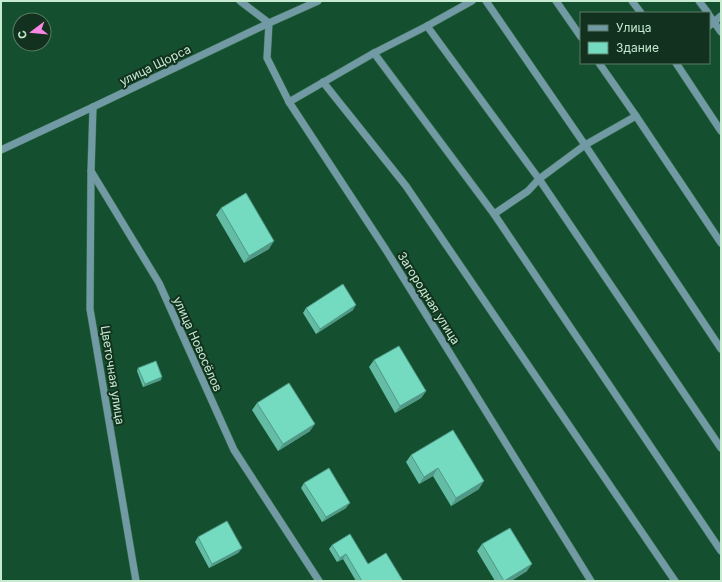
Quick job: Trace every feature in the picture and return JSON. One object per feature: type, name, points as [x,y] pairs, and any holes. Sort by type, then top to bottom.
[{"type":"street","points":[[240,1],[268,23]]},
{"type":"street","name":"улица Щорса","points":[[1,150],[268,23],[318,1]]},
{"type":"street","points":[[289,102],[374,53],[472,1]]},
{"type":"street","points":[[486,1],[585,145],[721,349]]},
{"type":"street","points":[[556,1],[580,36]]},
{"type":"street","points":[[632,1],[640,12]]},
{"type":"street","points":[[699,1],[707,12]]},
{"type":"street","points":[[721,16],[712,24],[721,32]]},
{"type":"street","name":"Загородная улица","points":[[268,23],[267,58],[289,102],[386,250],[591,581]]},
{"type":"street","points":[[427,26],[539,179],[721,448]]},
{"type":"street","points":[[374,53],[494,214],[721,551]]},
{"type":"street","points":[[600,64],[721,243]]},
{"type":"street","points":[[677,64],[721,131]]},
{"type":"street","points":[[322,82],[406,186],[675,581]]},
{"type":"street","points":[[91,171],[93,107]]},
{"type":"street","points":[[494,214],[528,191],[539,179],[585,145],[636,116]]},
{"type":"street","name":"Цветочная улица","points":[[91,171],[90,308],[136,581]]},
{"type":"street","name":"улица Новосёлов","points":[[91,171],[158,283],[234,450],[319,581]]},
{"type":"building","points":[[246,193],[274,241],[249,256],[221,208]]},
{"type":"building","points":[[343,284],[356,305],[320,329],[306,308]]},
{"type":"building","points":[[399,346],[426,391],[400,406],[374,360]]},
{"type":"building","points":[[156,361],[162,377],[145,384],[138,368]]},
{"type":"building","points":[[289,383],[315,424],[283,444],[257,403]]},
{"type":"building","points":[[453,430],[484,481],[456,498],[438,468],[424,477],[411,455]]},
{"type":"building","points":[[329,468],[350,503],[326,517],[304,483]]},
{"type":"building","points":[[227,521],[242,548],[212,564],[198,537]]},
{"type":"building","points":[[510,528],[532,564],[504,581],[482,544]]},
{"type":"building","points":[[350,534],[368,564],[386,553],[403,581],[362,581],[346,554],[340,558],[332,545]]}]
